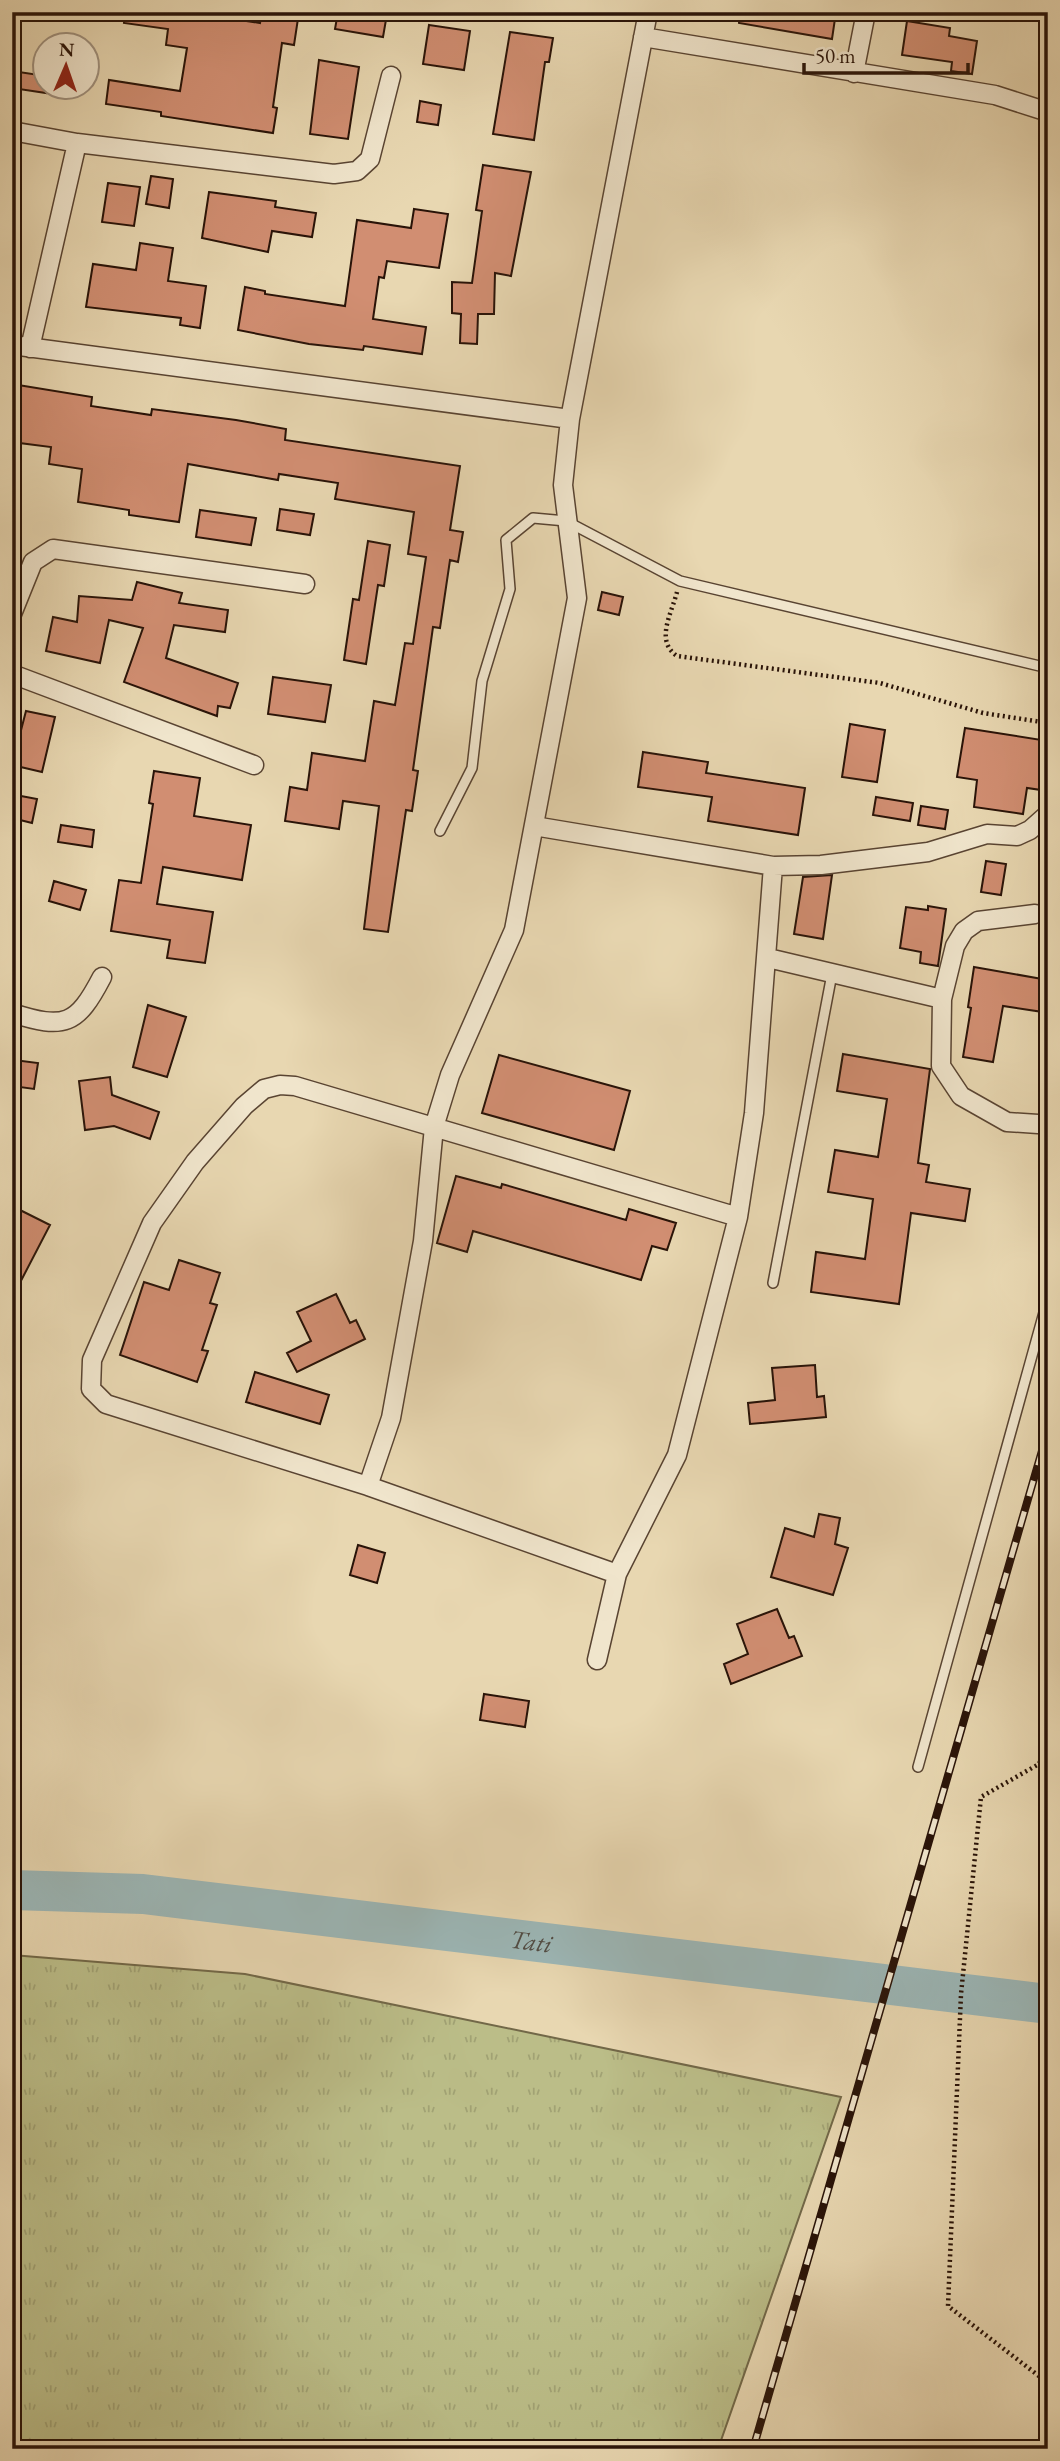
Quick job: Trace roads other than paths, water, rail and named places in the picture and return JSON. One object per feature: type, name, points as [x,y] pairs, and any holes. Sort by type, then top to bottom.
[{"type":"street","points":[[368,1486],[391,1418],[423,1241],[434,1127],[450,1075],[514,930],[534,826],[577,598],[562,485],[570,419],[648,12]]},
{"type":"street","points":[[854,73],[866,12]]},
{"type":"street","points":[[643,37],[995,95],[1048,112]]},
{"type":"street","points":[[12,131],[76,143],[334,174],[357,171],[370,159],[391,76]]},
{"type":"street","points":[[30,348],[76,143]]},
{"type":"street","points":[[12,345],[570,419]]},
{"type":"street","points":[[12,614],[33,562],[45,551],[53,549],[305,584]]},
{"type":"street","points":[[12,674],[254,765]]},
{"type":"street","points":[[534,826],[773,866],[821,865],[928,852],[987,834],[1017,836],[1030,830],[1048,814]]},
{"type":"street","points":[[597,1660],[617,1574],[677,1455],[737,1217],[754,1113],[773,866]]},
{"type":"street","points":[[1035,914],[978,921],[964,931],[955,946],[942,999],[941,1066],[961,1096],[1006,1122],[1038,1124]]},
{"type":"street","points":[[768,958],[942,999]]},
{"type":"street","points":[[12,1013],[54,1023],[73,1018],[88,1002],[102,976]]},
{"type":"street","points":[[617,1574],[368,1486],[107,1404],[91,1388],[92,1360],[152,1223],[195,1162],[244,1106],[264,1089],[280,1085],[295,1086],[737,1217]]},
{"type":"lane","points":[[440,831],[472,768],[482,681],[510,589],[506,540],[533,518],[566,522],[680,581],[1048,668]]},
{"type":"lane","points":[[773,1283],[832,974]]},
{"type":"lane","points":[[918,1767],[1048,1298]]},
{"type":"waterway","name":"Tati","points":[[12,1890],[143,1894],[1048,2004]]},
{"type":"railway","points":[[753,2449],[1048,1430]]}]
